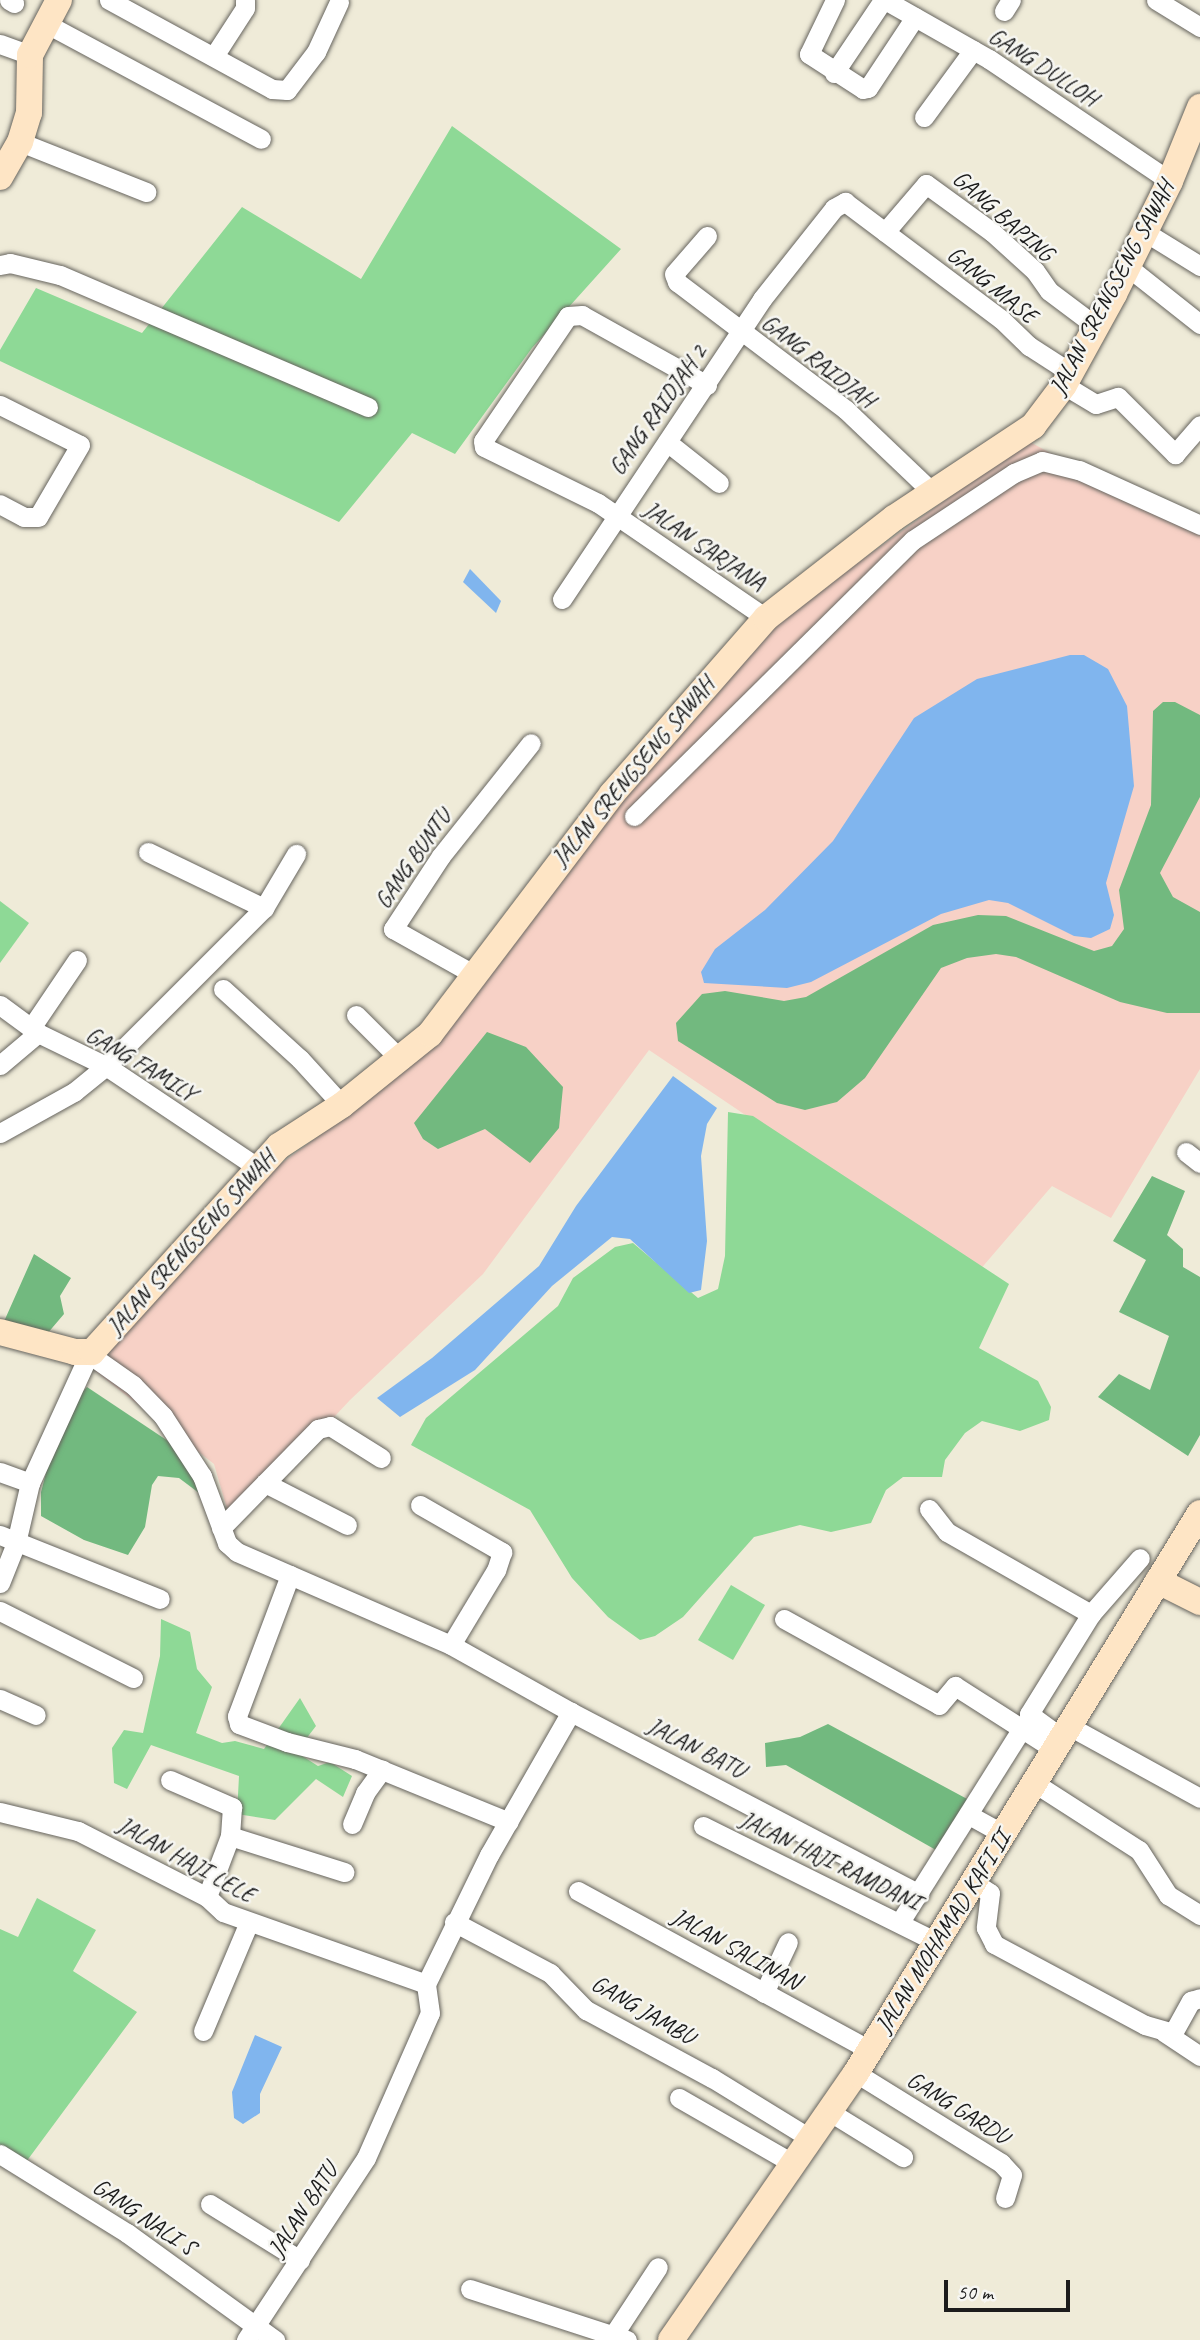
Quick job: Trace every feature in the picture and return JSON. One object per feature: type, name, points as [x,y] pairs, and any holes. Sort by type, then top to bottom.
[{"type":"street","points":[[0,177],[20,142],[29,113],[30,55],[59,0]]},
{"type":"street","points":[[108,0],[272,89],[287,90],[316,52],[339,2]]},
{"type":"street","points":[[214,56],[246,8],[245,0]]},
{"type":"street","points":[[835,0],[809,48],[811,58],[855,87],[868,88],[915,18]]},
{"type":"street","points":[[834,73],[884,0]]},
{"type":"street","name":"GANG DULLOH","points":[[884,0],[973,50],[1170,181]]},
{"type":"street","points":[[1156,0],[1200,27]]},
{"type":"street","points":[[45,23],[261,139]]},
{"type":"street","points":[[0,44],[30,55]]},
{"type":"street","points":[[924,117],[973,50]]},
{"type":"street","name":"JALAN SRENGSENG SAWAH","points":[[0,1332],[89,1354],[279,1146],[342,1105],[430,1034],[612,794],[766,618],[932,492],[1033,426],[1068,379],[1097,327],[1194,139],[1200,107]]},
{"type":"street","points":[[20,142],[146,192]]},
{"type":"street","name":"GANG BAPING","points":[[885,232],[926,184],[992,232],[1035,271],[1049,291],[1097,327]]},
{"type":"street","name":"GANG RAIDJAH","points":[[885,232],[851,204],[834,208],[786,266],[741,333],[846,410],[932,492]]},
{"type":"street","name":"GANG MASE","points":[[885,232],[1001,318],[1096,404],[1118,397],[1175,454],[1200,425]]},
{"type":"street","points":[[1145,232],[1200,266]]},
{"type":"street","points":[[707,236],[674,278],[741,333]]},
{"type":"street","points":[[0,265],[10,263],[60,275],[368,407]]},
{"type":"street","points":[[1128,267],[1200,324]]},
{"type":"street","name":"JALAN SARJANA","points":[[707,385],[582,315],[561,321],[483,441],[484,447],[615,515],[702,570],[766,618]]},
{"type":"street","name":"GANG RAIDJAH 2","points":[[562,599],[615,515],[741,333]]},
{"type":"street","points":[[0,405],[80,446],[38,517],[24,517],[0,504]]},
{"type":"street","points":[[667,442],[719,483]]},
{"type":"street","points":[[634,816],[913,540],[1014,473],[1042,461],[1079,470],[1200,525]]},
{"type":"street","name":"GANG BUNTU","points":[[475,975],[393,929],[441,856],[531,743]]},
{"type":"street","points":[[148,852],[264,908]]},
{"type":"street","points":[[0,1133],[74,1092],[106,1066],[264,908],[296,854]]},
{"type":"street","points":[[0,1066],[34,1031],[76,960]]},
{"type":"street","points":[[223,989],[300,1059],[342,1105]]},
{"type":"street","name":"GANG FAMILY","points":[[0,1004],[34,1031],[106,1066],[257,1167]]},
{"type":"street","points":[[356,1014],[401,1060]]},
{"type":"street","points":[[0,1583],[8,1539],[30,1483],[89,1354]]},
{"type":"street","name":"JALAN BATU","points":[[89,1354],[133,1385],[163,1416],[202,1476],[227,1543],[237,1552],[451,1645],[571,1712],[919,1894]]},
{"type":"street","points":[[221,1528],[318,1429],[330,1426],[381,1458]]},
{"type":"street","points":[[0,1472],[30,1483]]},
{"type":"street","points":[[265,1483],[347,1525]]},
{"type":"street","points":[[420,1505],[502,1552],[496,1570],[451,1645]]},
{"type":"street","points":[[929,1509],[947,1532],[1091,1614]]},
{"type":"street","name":"JALAN MOHAMAD KAFI II","points":[[671,2340],[784,2157],[802,2133],[830,2112],[856,2073],[859,2043],[915,1930],[973,1882],[985,1824],[1036,1784],[1043,1731],[1158,1581],[1200,1513]]},
{"type":"street","points":[[8,1539],[160,1599]]},
{"type":"street","points":[[915,1930],[919,1894],[985,1824],[1043,1731],[1091,1614],[1140,1558]]},
{"type":"street","points":[[290,1575],[237,1720],[287,1742],[382,1770],[509,1822]]},
{"type":"street","points":[[1158,1581],[1200,1602]]},
{"type":"street","points":[[0,1611],[134,1678]]},
{"type":"street","points":[[784,1619],[939,1705],[956,1686],[1043,1731],[1200,1798]]},
{"type":"street","points":[[0,1699],[36,1715]]},
{"type":"street","points":[[426,1984],[454,1922],[571,1712]]},
{"type":"street","points":[[352,1824],[365,1793],[382,1770]]},
{"type":"street","points":[[170,1780],[230,1804],[230,1836],[207,1897]]},
{"type":"street","points":[[1036,1784],[1139,1850],[1168,1895],[1200,1915]]},
{"type":"street","name":"JALAN HAJI LELE","points":[[0,1812],[78,1831],[207,1897],[223,1912],[426,1984]]},
{"type":"street","name":"JALAN HAJI RAMDANI","points":[[703,1826],[915,1930]]},
{"type":"street","points":[[230,1836],[344,1872]]},
{"type":"street","points":[[973,1882],[990,1893],[986,1932],[994,1944],[1164,2032],[1200,2056]]},
{"type":"street","name":"JALAN SALINAN","points":[[578,1891],[859,2043]]},
{"type":"street","points":[[203,2031],[249,1922]]},
{"type":"street","name":"GANG JAMBU","points":[[454,1922],[550,1973],[586,2010],[712,2078],[802,2133]]},
{"type":"street","points":[[764,1993],[788,1942]]},
{"type":"street","name":"JALAN BATU","points":[[251,2334],[366,2158],[430,2013],[426,1984]]},
{"type":"street","points":[[1164,2032],[1176,2031],[1191,2001],[1200,1998]]},
{"type":"street","name":"GANG GARDU","points":[[856,2073],[1001,2163],[1012,2175],[1005,2198]]},
{"type":"street","points":[[679,2098],[784,2157]]},
{"type":"street","points":[[830,2112],[904,2157]]},
{"type":"street","name":"GANG NALI S","points":[[0,2154],[127,2233],[251,2334],[275,2340]]},
{"type":"street","points":[[210,2204],[300,2260]]},
{"type":"street","points":[[470,2289],[617,2338],[658,2267]]},
{"type":"shaded area","points":[[1028,441],[1200,533],[1200,1069],[1111,1218],[1052,1186],[978,1272],[649,1050],[483,1274],[350,1400],[232,1526],[214,1464],[90,1367],[248,1188],[373,1096],[744,644]]},
{"type":"green space","points":[[452,126],[621,249],[532,348],[455,454],[412,433],[339,522],[0,361],[0,350],[36,288],[142,333],[242,207],[361,279]]},
{"type":"green space","points":[[1163,702],[1175,702],[1200,715],[1200,797],[1160,873],[1173,897],[1200,912],[1200,1013],[1167,1013],[1120,1002],[1016,957],[996,954],[967,958],[941,968],[865,1078],[837,1102],[805,1110],[777,1103],[678,1041],[676,1023],[702,994],[725,991],[784,1001],[806,997],[933,925],[978,915],[1006,916],[1094,951],[1112,946],[1124,929],[1119,890],[1151,805],[1153,711]]},
{"type":"green space","points":[[0,901],[29,923],[0,963]]},
{"type":"green space","points":[[487,1032],[526,1047],[563,1087],[559,1128],[530,1163],[485,1129],[438,1149],[423,1139],[414,1123]]},
{"type":"green space","points":[[728,1112],[753,1116],[1009,1284],[979,1348],[1038,1381],[1051,1407],[1049,1420],[1020,1431],[982,1421],[965,1433],[945,1460],[942,1477],[903,1477],[886,1490],[871,1523],[831,1532],[800,1525],[754,1537],[683,1617],[655,1636],[640,1640],[608,1617],[572,1578],[530,1510],[411,1445],[426,1418],[558,1306],[573,1278],[615,1247],[633,1243],[698,1298],[718,1289],[725,1256]]},
{"type":"green space","points":[[1152,1176],[1185,1191],[1167,1235],[1183,1249],[1183,1267],[1200,1277],[1200,1435],[1188,1456],[1098,1397],[1119,1374],[1150,1390],[1169,1336],[1119,1312],[1146,1260],[1113,1241]]},
{"type":"green space","points":[[34,1254],[71,1278],[60,1296],[64,1314],[41,1341],[2,1326]]},
{"type":"green space","points":[[87,1387],[183,1451],[199,1493],[179,1478],[158,1476],[152,1485],[145,1527],[128,1555],[84,1540],[41,1516],[41,1492],[55,1439],[66,1409]]},
{"type":"green space","points":[[731,1585],[765,1605],[733,1660],[698,1640]]},
{"type":"green space","points":[[161,1619],[190,1632],[197,1669],[212,1687],[196,1733],[222,1743],[235,1741],[264,1749],[300,1698],[316,1726],[296,1752],[318,1766],[330,1762],[352,1776],[343,1797],[316,1779],[275,1820],[237,1814],[239,1776],[151,1745],[127,1789],[114,1783],[112,1748],[124,1730],[143,1733],[160,1656]]},
{"type":"green space","points":[[828,1724],[982,1807],[950,1858],[786,1765],[766,1767],[765,1743],[800,1737]]},
{"type":"green space","points":[[37,1898],[96,1930],[73,1971],[137,2012],[26,2162],[0,2148],[0,1929],[18,1937]]},
{"type":"water","points":[[470,569],[501,601],[496,613],[463,582]]},
{"type":"water","points":[[1070,655],[1084,655],[1108,669],[1127,706],[1134,786],[1106,883],[1114,915],[1110,929],[1091,938],[1074,936],[1008,903],[989,900],[941,914],[811,982],[787,988],[704,983],[701,972],[715,949],[765,910],[833,841],[914,718],[977,679]]},
{"type":"water","points":[[673,1076],[717,1108],[707,1124],[701,1156],[707,1241],[701,1290],[689,1293],[630,1239],[612,1237],[552,1286],[475,1370],[400,1417],[377,1398],[432,1358],[539,1266],[576,1206]]},
{"type":"water","points":[[255,2035],[282,2047],[260,2094],[260,2113],[243,2124],[234,2118],[232,2092]]}]
